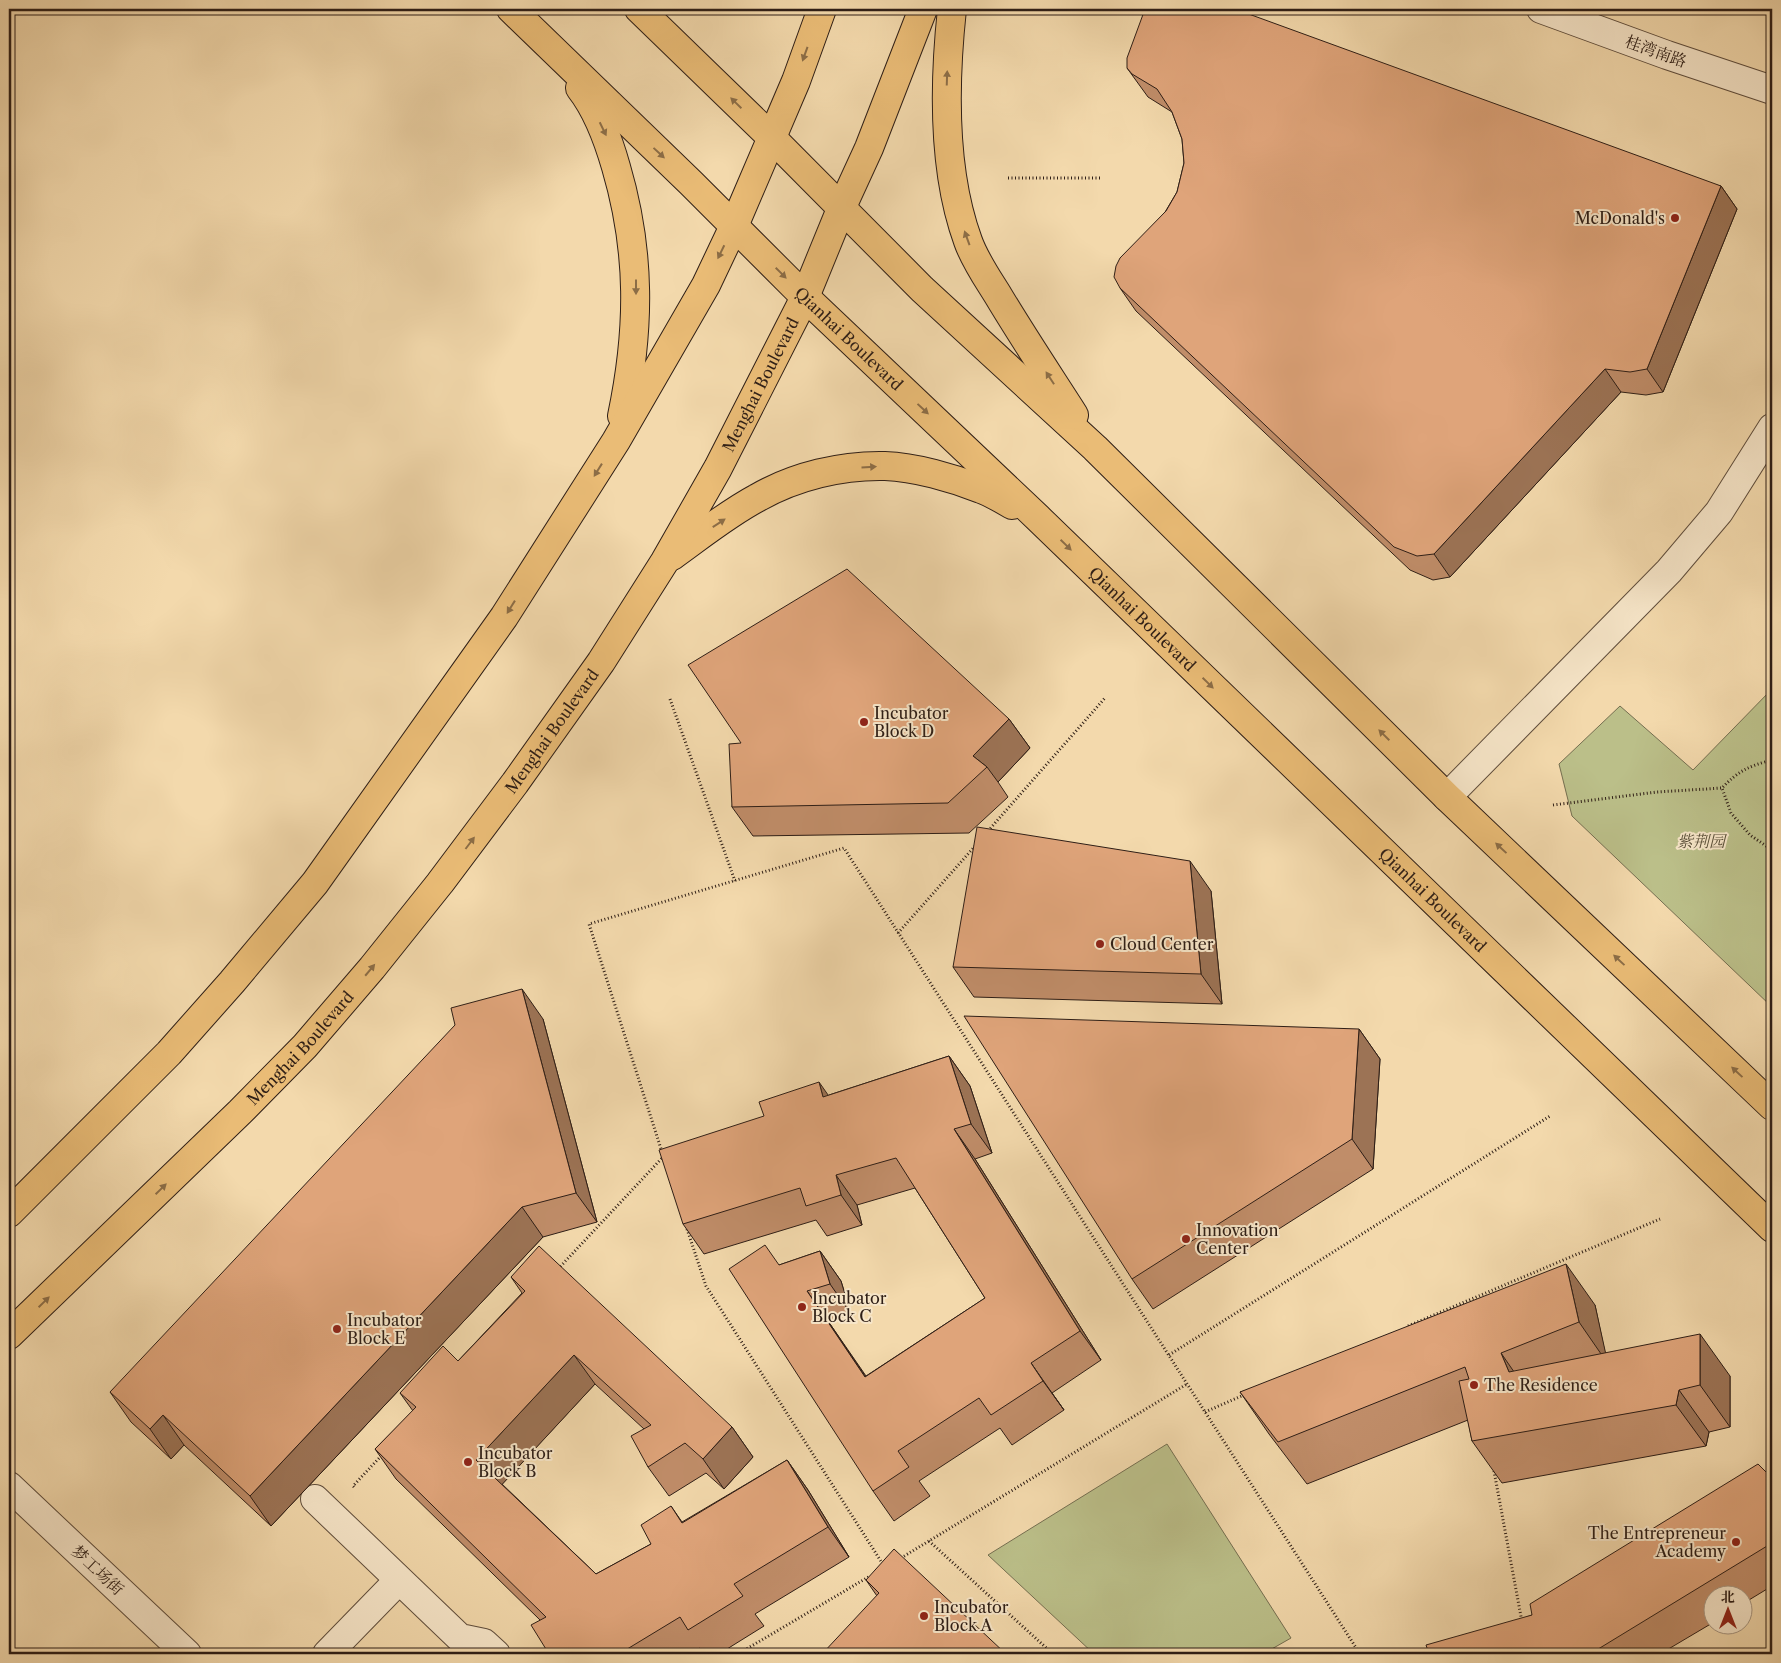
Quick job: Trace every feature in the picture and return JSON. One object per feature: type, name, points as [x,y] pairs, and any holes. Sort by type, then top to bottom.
[{"type":"main road","name":"Qianhai Boulevard","points":[[511,9],[805,297],[1038,518],[1772,1228]]},
{"type":"main road","points":[[639,9],[771,137],[922,289],[1095,448],[1447,797],[1772,1106]]},
{"type":"main road","points":[[9,1213],[169,1053],[232,982],[315,883],[504,618],[616,441],[706,285],[734,226],[796,81],[822,9]]},
{"type":"main road","name":"Menghai Boulevard","points":[[9,1335],[246,1106],[305,1046],[372,968],[440,883],[602,662],[665,561],[718,468],[805,297],[894,88],[923,9]]},
{"type":"main road","points":[[952,9],[947,85],[948,123],[954,192],[968,242],[982,271],[1095,448]]},
{"type":"main road","points":[[536,32],[588,99],[607,138],[623,192],[632,237],[636,283],[635,336],[628,387],[616,441]]},
{"type":"main road","points":[[665,561],[758,497],[804,478],[837,469],[886,466],[931,473],[981,489],[1038,518]]},
{"type":"street","name":"桂湾南路","points":[[1540,9],[1667,55],[1772,90]]},
{"type":"street","points":[[1447,797],[1669,571],[1718,512],[1772,428]]},
{"type":"street","name":"梦工场街","points":[[9,1486],[187,1654]]},
{"type":"street","points":[[315,1499],[398,1581],[460,1638],[484,1643],[496,1654]]},
{"type":"street","points":[[327,1654],[398,1581]]},
{"type":"path","points":[[1008,178],[1102,178]]},
{"type":"path","points":[[982,837],[1105,698]]},
{"type":"path","points":[[670,699],[735,881]]},
{"type":"path","points":[[1553,805],[1657,792],[1722,788],[1734,775],[1772,760]]},
{"type":"path","points":[[1722,788],[1731,813],[1750,834],[1772,850]]},
{"type":"path","points":[[898,933],[976,845]]},
{"type":"path","points":[[667,1166],[589,924],[844,848],[1360,1654]]},
{"type":"path","points":[[1169,1355],[1550,1116]]},
{"type":"path","points":[[556,1271],[664,1157]]},
{"type":"path","points":[[1405,1327],[1660,1219]]},
{"type":"path","points":[[685,1221],[706,1286],[885,1567]]},
{"type":"path","points":[[900,1558],[1187,1384]]},
{"type":"path","points":[[1205,1412],[1250,1392]]},
{"type":"path","points":[[360,1493],[353,1486],[387,1450]]},
{"type":"path","points":[[1493,1467],[1523,1627]]},
{"type":"path","points":[[929,1541],[1053,1654]]},
{"type":"path","points":[[738,1654],[892,1563]]},
{"type":"path","points":[[1418,1654],[1437,1649]]},
{"type":"green space","name":"紫荆园","points":[[1772,689],[1772,1007],[1572,816],[1559,764],[1620,706],[1693,770]]},
{"type":"green space","points":[[1167,1444],[1291,1638],[1263,1654],[1094,1654],[988,1555]]},
{"type":"building","points":[[1145,9],[1235,9],[1721,186],[1647,369],[1630,372],[1605,369],[1434,554],[1417,556],[1394,547],[1120,288],[1114,277],[1120,258],[1166,211],[1177,192],[1184,163],[1182,139],[1172,112],[1157,89],[1132,74],[1127,68],[1127,58]]},
{"type":"building","name":"Incubator Block D","points":[[847,569],[1009,719],[973,756],[987,767],[948,803],[732,807],[729,744],[741,743],[688,665]]},
{"type":"building","name":"Cloud Center","points":[[977,827],[1190,861],[1201,974],[953,967]]},
{"type":"building","name":"Incubator Block E","points":[[522,989],[576,1193],[522,1207],[250,1496],[163,1415],[150,1429],[110,1392],[455,1025],[451,1008]]},
{"type":"building","name":"Innovation Center","points":[[964,1016],[1359,1029],[1352,1139],[1132,1279]]},
{"type":"building","name":"Incubator Block C","points":[[949,1056],[971,1124],[954,1129],[1080,1331],[1031,1363],[1043,1381],[991,1415],[979,1398],[898,1451],[909,1467],[873,1491],[729,1269],[765,1245],[779,1265],[820,1251],[830,1284],[807,1291],[865,1377],[985,1298],[896,1158],[836,1175],[841,1195],[806,1206],[800,1188],[683,1224],[659,1150],[764,1116],[759,1102],[819,1082],[823,1097]]},
{"type":"building","name":"Incubator Block B","points":[[539,1246],[732,1427],[703,1459],[685,1443],[648,1467],[631,1436],[651,1425],[574,1355],[476,1460],[596,1574],[651,1544],[641,1525],[671,1506],[682,1523],[787,1460],[828,1527],[734,1584],[743,1596],[688,1630],[680,1617],[619,1654],[549,1654],[531,1625],[546,1617],[375,1449],[416,1407],[400,1393],[443,1346],[458,1361],[525,1291],[511,1277]]},
{"type":"building","points":[[1566,1264],[1579,1322],[1501,1353],[1509,1372],[1700,1334],[1700,1385],[1679,1390],[1676,1405],[1472,1441],[1459,1381],[1469,1379],[1465,1367],[1278,1442],[1240,1392]]},
{"type":"building","points":[[1758,1464],[1769,1475],[1772,1473],[1772,1543],[1590,1654],[1429,1654],[1426,1645],[1532,1615],[1530,1604]]},
{"type":"building","points":[[894,1549],[1006,1654],[822,1654],[879,1593],[866,1580]]},
{"type":"building","points":[[798,1649],[803,1654],[794,1654]]},
{"type":"place","name":"McDonald's","points":[[1675,218]]},
{"type":"place","name":"Incubator Block D","points":[[864,722]]},
{"type":"place","name":"Cloud Center","points":[[1100,944]]},
{"type":"place","name":"Innovation Center","points":[[1186,1239]]},
{"type":"place","name":"Incubator Block C","points":[[802,1307]]},
{"type":"place","name":"Incubator Block E","points":[[337,1329]]},
{"type":"place","name":"The Residence","points":[[1474,1385]]},
{"type":"place","name":"Incubator Block B","points":[[468,1462]]},
{"type":"place","name":"The Entrepreneur Academy","points":[[1736,1542]]},
{"type":"place","name":"Incubator Block A","points":[[924,1616]]}]
